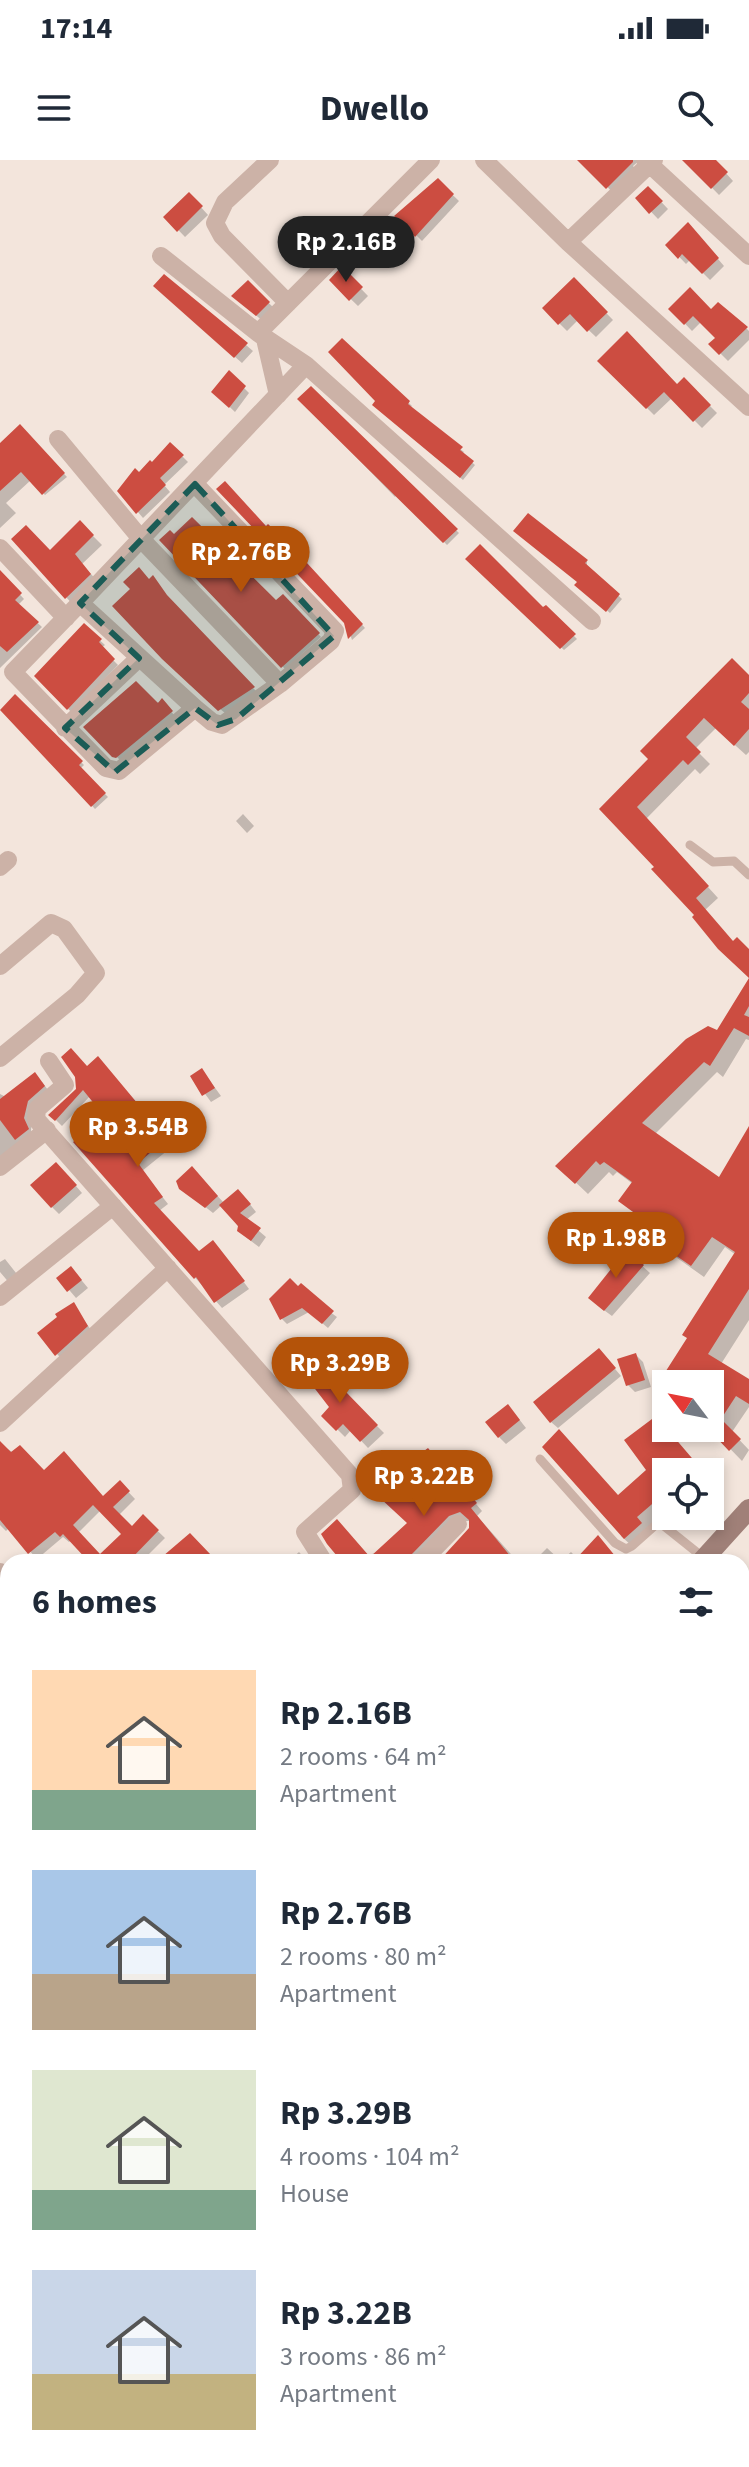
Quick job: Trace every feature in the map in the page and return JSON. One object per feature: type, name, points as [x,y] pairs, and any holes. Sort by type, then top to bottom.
[{"type":"main road","points":[[708,1554],[749,1509]]},
{"type":"street","points":[[270,160],[225,202],[215,223],[222,236],[288,303]]},
{"type":"street","points":[[262,336],[288,303],[431,160]]},
{"type":"street","points":[[484,160],[568,242],[749,407]]},
{"type":"street","points":[[568,242],[649,161],[749,256]]},
{"type":"street","points":[[161,256],[262,336],[306,365],[592,621]]},
{"type":"street","points":[[262,336],[278,395]]},
{"type":"street","points":[[195,708],[123,769],[115,772],[106,768],[65,728],[6,665],[66,618],[306,365]]},
{"type":"street","points":[[58,439],[142,540],[280,684]]},
{"type":"street","points":[[80,603],[195,708],[212,722],[222,725],[280,684],[331,641],[335,631],[195,484]]},
{"type":"street","points":[[0,548],[66,618]]},
{"type":"street","points":[[65,728],[139,658]]},
{"type":"street","points":[[0,966],[51,923],[64,929],[96,973],[77,995],[0,1058]]},
{"type":"street","points":[[49,1061],[65,1084],[34,1114],[350,1475],[352,1490],[305,1532],[307,1541],[318,1554]]},
{"type":"street","points":[[0,1167],[47,1130]]},
{"type":"street","points":[[0,1297],[113,1206]]},
{"type":"street","points":[[0,1423],[168,1268]]},
{"type":"street","points":[[429,1554],[458,1524]]},
{"type":"lane","points":[[690,845],[713,862],[734,861],[749,875]]},
{"type":"lane","points":[[540,1459],[615,1543],[626,1549],[659,1522],[695,1554]]},
{"type":"highlighted area","points":[[195,484],[334,636],[236,719],[218,725],[195,708],[115,772],[65,728],[139,658],[80,603]]},
{"type":"building","points":[[577,160],[633,160],[633,162],[606,189]]},
{"type":"building","points":[[682,160],[716,160],[728,172],[711,189]]},
{"type":"building","points":[[438,178],[454,194],[415,237],[394,216]]},
{"type":"building","points":[[648,186],[663,201],[649,214],[635,198]]},
{"type":"building","points":[[189,192],[203,206],[177,232],[163,217]]},
{"type":"building","points":[[688,222],[719,258],[702,274],[682,254],[678,259],[665,245]]},
{"type":"building","points":[[342,266],[363,287],[349,301],[329,280]]},
{"type":"building","points":[[164,274],[248,343],[234,358],[153,286]]},
{"type":"building","points":[[574,277],[608,312],[587,332],[570,314],[558,325],[542,308]]},
{"type":"building","points":[[248,280],[270,302],[256,316],[231,296]]},
{"type":"building","points":[[690,287],[711,309],[718,302],[748,327],[719,355],[708,344],[715,338],[693,316],[684,325],[668,309]]},
{"type":"building","points":[[627,331],[677,384],[684,377],[711,405],[693,422],[664,392],[646,409],[597,361]]},
{"type":"building","points":[[342,338],[410,401],[408,404],[463,447],[460,450],[474,461],[460,478],[372,405],[375,401],[328,352]]},
{"type":"building","points":[[229,370],[246,386],[229,408],[211,392]]},
{"type":"building","points":[[311,386],[458,529],[443,543],[297,399]]},
{"type":"building","points":[[20,424],[65,473],[42,495],[21,472],[0,491],[0,443]]},
{"type":"building","points":[[170,442],[184,455],[160,478],[166,485],[136,514],[117,491],[135,468],[139,472]]},
{"type":"building","points":[[225,481],[266,526],[268,524],[296,551],[363,624],[348,639],[344,623],[216,489]]},
{"type":"building","points":[[528,513],[588,560],[585,563],[620,594],[606,612],[574,585],[577,582],[513,531]]},
{"type":"building","points":[[192,517],[276,600],[283,594],[320,633],[281,668],[159,540],[170,530],[174,534]]},
{"type":"building","points":[[80,520],[94,535],[75,554],[91,574],[65,599],[11,539],[26,525],[50,550]]},
{"type":"building","points":[[480,544],[543,607],[546,605],[576,634],[560,649],[465,559]]},
{"type":"building","points":[[139,567],[149,579],[153,575],[167,595],[255,687],[218,711],[162,659],[112,606],[130,589],[123,582]]},
{"type":"building","points":[[0,570],[22,593],[15,600],[39,622],[7,652],[0,646]]},
{"type":"building","points":[[84,623],[102,639],[99,642],[115,659],[67,710],[34,676]]},
{"type":"building","points":[[732,658],[749,675],[749,693],[741,702],[749,709],[749,729],[734,746],[704,718],[686,737],[701,752],[688,765],[683,760],[637,807],[709,886],[696,898],[733,941],[737,937],[749,949],[749,978],[718,949],[692,917],[694,915],[651,869],[654,867],[599,809],[648,759],[640,751]]},
{"type":"building","points":[[136,681],[158,703],[162,698],[173,711],[116,758],[112,757],[83,727]]},
{"type":"building","points":[[15,694],[83,761],[79,765],[106,793],[91,807],[0,710]]},
{"type":"building","points":[[749,978],[749,1006],[744,1015],[749,1017],[749,1036],[734,1028],[710,1066],[704,1062],[642,1123],[719,1177],[749,1126],[749,1289],[708,1354],[749,1379],[749,1404],[736,1396],[724,1414],[724,1370],[667,1370],[687,1338],[682,1335],[735,1252],[712,1237],[691,1266],[649,1237],[655,1228],[618,1201],[632,1182],[604,1162],[600,1165],[596,1161],[575,1184],[555,1166],[686,1039],[708,1026],[717,1030]]},
{"type":"building","points":[[71,1048],[87,1066],[98,1056],[138,1104],[140,1101],[149,1111],[142,1117],[163,1142],[138,1163],[163,1197],[154,1203],[199,1251],[213,1240],[245,1281],[214,1303],[196,1277],[194,1279],[73,1142],[104,1116],[83,1090],[55,1121],[48,1115],[76,1089],[75,1077],[61,1057]]},
{"type":"building","points":[[202,1068],[215,1088],[202,1096],[190,1076]]},
{"type":"building","points":[[35,1072],[45,1086],[28,1101],[24,1118],[29,1129],[15,1140],[0,1120],[0,1099]]},
{"type":"building","points":[[56,1162],[77,1185],[51,1208],[30,1185]]},
{"type":"building","points":[[192,1166],[218,1196],[205,1208],[179,1189],[176,1181]]},
{"type":"building","points":[[238,1189],[251,1204],[240,1213],[261,1228],[251,1241],[237,1231],[238,1226],[219,1205]]},
{"type":"building","points":[[627,1249],[644,1265],[604,1311],[588,1298]]},
{"type":"building","points":[[71,1266],[82,1280],[67,1292],[56,1278]]},
{"type":"building","points":[[290,1278],[298,1286],[301,1283],[334,1311],[322,1324],[302,1308],[280,1320],[269,1299]]},
{"type":"building","points":[[74,1302],[88,1326],[55,1356],[37,1333],[57,1317],[55,1314]]},
{"type":"building","points":[[366,1347],[383,1365],[368,1379],[351,1361]]},
{"type":"building","points":[[599,1348],[616,1368],[550,1423],[533,1402]]},
{"type":"building","points":[[636,1353],[645,1380],[626,1386],[617,1359]]},
{"type":"building","points":[[316,1361],[342,1394],[345,1391],[378,1425],[360,1442],[343,1424],[336,1431],[321,1416],[329,1407],[302,1372]]},
{"type":"building","points":[[508,1404],[520,1420],[498,1438],[485,1422]]},
{"type":"building","points":[[652,1419],[652,1442],[678,1442],[692,1458],[652,1458],[652,1504],[637,1517],[642,1523],[624,1539],[542,1447],[559,1429],[618,1495],[646,1470],[624,1440]]},
{"type":"building","points":[[724,1422],[741,1439],[729,1451],[720,1442],[724,1442]]},
{"type":"building","points":[[0,1441],[11,1452],[20,1445],[44,1470],[64,1451],[103,1496],[120,1480],[130,1491],[113,1507],[132,1526],[143,1514],[159,1530],[136,1554],[100,1554],[82,1554],[63,1534],[60,1537],[55,1532],[28,1554],[0,1520]],"holes":[[[93,1505],[121,1534],[100,1554],[73,1525]]]},
{"type":"building","points":[[428,1448],[434,1455],[438,1453],[457,1480],[461,1477],[469,1487],[466,1490],[477,1503],[471,1508],[508,1554],[445,1554],[469,1528],[469,1520],[460,1512],[449,1516],[412,1554],[373,1554],[407,1523],[380,1498],[401,1475],[397,1471]]},
{"type":"building","points":[[337,1519],[367,1554],[335,1554],[321,1534]]},
{"type":"building","points":[[190,1533],[210,1554],[165,1554]]},
{"type":"building","points":[[598,1535],[613,1554],[580,1554]]}]
